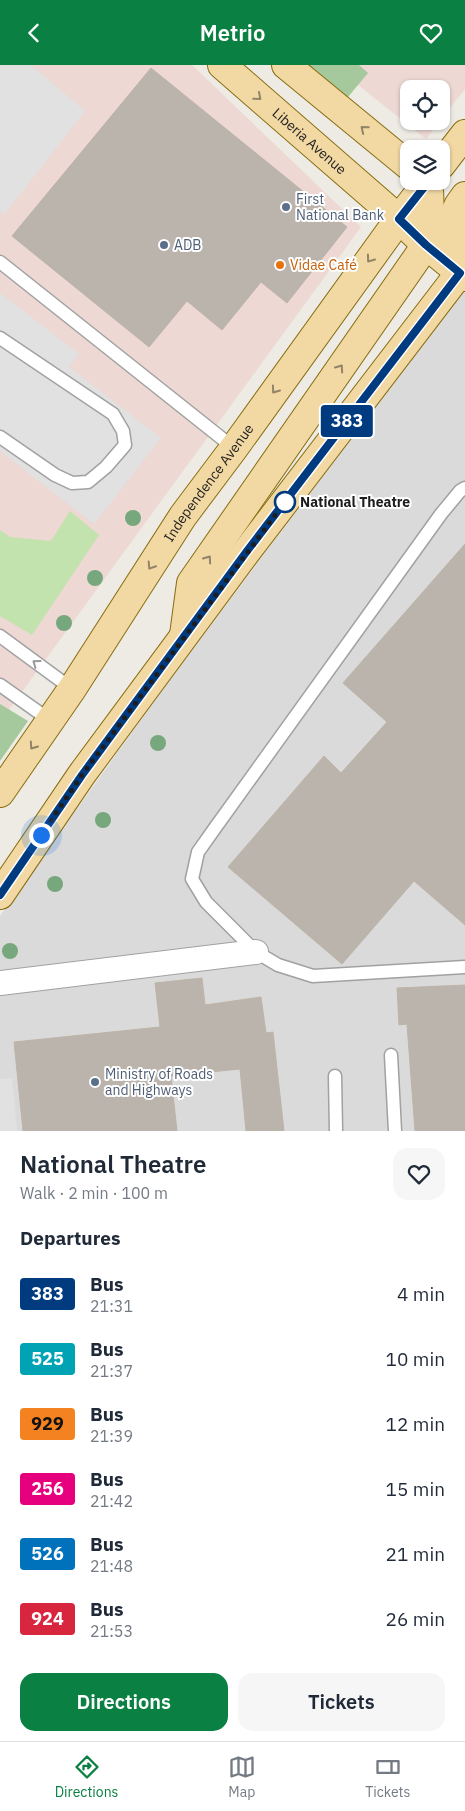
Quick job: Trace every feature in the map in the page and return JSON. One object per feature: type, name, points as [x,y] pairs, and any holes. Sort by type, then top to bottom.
[{"type":"main road","name":"Liberia Avenue","points":[[222,65],[399,219],[426,245],[463,272]]},
{"type":"main road","points":[[286,65],[400,159]]},
{"type":"main road","points":[[450,153],[465,134]]},
{"type":"main road","points":[[365,191],[376,195],[387,195],[397,191],[400,187]]},
{"type":"main road","name":"Independence Avenue","points":[[0,793],[51,721],[183,515],[234,448],[421,190]]},
{"type":"main road","points":[[184,637],[191,583],[426,245],[430,225],[429,190]]},
{"type":"main road","points":[[0,895],[82,775],[247,551],[463,272],[456,248],[455,227],[462,206],[440,190]]},
{"type":"street","points":[[0,983],[256,952]]},
{"type":"lane","points":[[0,262],[234,448]]},
{"type":"lane","points":[[0,338],[113,414],[123,431],[125,445],[106,467],[88,482],[72,483],[55,475],[0,437]]},
{"type":"lane","points":[[465,488],[460,491],[441,514],[198,852],[192,879],[206,902],[256,952],[278,965],[313,976],[465,967]]},
{"type":"lane","points":[[0,636],[72,689]]},
{"type":"lane","points":[[0,685],[51,721]]},
{"type":"lane","points":[[391,1055],[395,1131]]},
{"type":"lane","points":[[335,1076],[336,1131]]},
{"type":"shaded area","points":[[0,65],[192,65],[361,227],[0,722]]},
{"type":"shaded area","points":[[0,65],[31,65],[85,111],[4,215],[0,211]]},
{"type":"shaded area","points":[[333,65],[465,65],[465,89],[450,108],[450,80],[400,80],[400,118]]},
{"type":"shaded area","points":[[415,130],[433,130],[426,139]]},
{"type":"shaded area","points":[[465,287],[465,1131],[0,1131],[0,916],[166,685]]},
{"type":"shaded area","points":[[0,293],[79,354],[69,367],[161,438],[94,524],[0,451]]},
{"type":"shaded area","points":[[12,1078],[17,1131],[0,1131],[0,1079]]},
{"type":"green space","points":[[296,65],[359,65],[368,73],[343,103]]},
{"type":"green space","points":[[70,511],[99,535],[32,635],[0,616],[0,530],[10,537],[51,541]]},
{"type":"green space","points":[[0,704],[28,721],[0,761]]},
{"type":"building","points":[[151,68],[347,227],[287,303],[261,282],[222,330],[187,301],[149,347],[12,236]]},
{"type":"building","points":[[465,544],[465,925],[414,881],[342,964],[228,867],[324,756],[341,773],[387,722],[343,683]]},
{"type":"building","points":[[202,978],[205,1005],[261,997],[266,1033],[273,1032],[284,1131],[246,1131],[240,1069],[171,1076],[177,1131],[23,1131],[14,1042],[160,1027],[155,983]]},
{"type":"building","points":[[465,985],[465,1131],[415,1131],[407,1024],[399,1025],[397,988]]},
{"type":"bus line","name":"383","points":[[0,895],[82,775],[247,551],[460,273],[426,245],[399,219],[422,190]]},
{"type":"place","name":"First National Bank","points":[[286,207]]},
{"type":"place","name":"ADB","points":[[164,245]]},
{"type":"place","name":"Vidae Café","points":[[280,265]]},
{"type":"place","name":"National Theatre","points":[[285,502]]},
{"type":"place","name":"Ministry of Roads and Highways","points":[[95,1082]]},
{"type":"route","points":[[41,835],[82,775],[285,502]]}]
